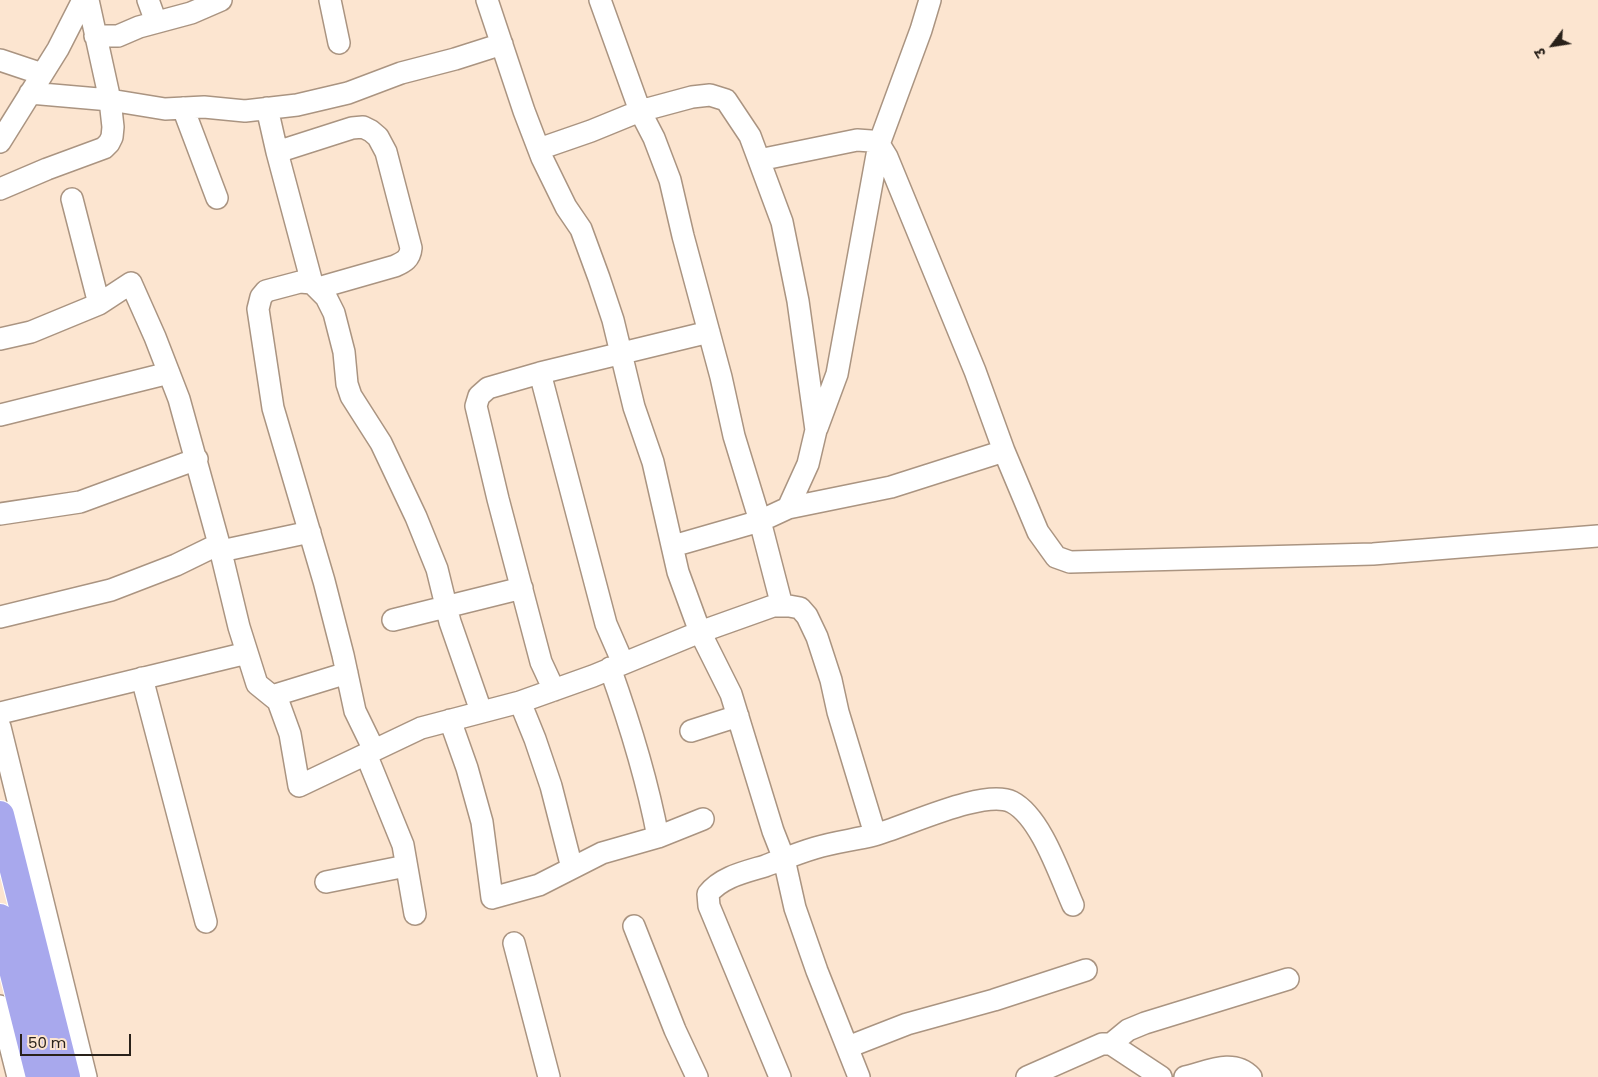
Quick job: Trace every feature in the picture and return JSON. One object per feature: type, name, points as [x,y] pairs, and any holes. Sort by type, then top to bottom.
[{"type":"highway","points":[[0,815],[66,1077]]},
{"type":"highway","points":[[0,918],[40,1077]]},
{"type":"street","points":[[0,142],[58,49],[83,0]]},
{"type":"street","points":[[0,189],[104,148],[112,137],[113,127],[110,100],[88,0]]},
{"type":"street","points":[[148,0],[156,22]]},
{"type":"street","points":[[95,36],[118,36],[156,22],[191,13],[221,0]]},
{"type":"street","points":[[330,0],[339,43]]},
{"type":"street","points":[[487,0],[538,150],[566,207],[581,229],[613,320],[634,407],[653,462],[678,572],[700,632],[731,694],[773,831],[784,859],[795,908],[817,971],[859,1077]]},
{"type":"street","points":[[600,0],[640,111],[654,138],[670,180],[734,436],[760,521],[782,606]]},
{"type":"street","points":[[788,508],[808,464],[816,430],[837,374],[879,144],[921,30],[930,0]]},
{"type":"street","points":[[30,93],[110,100],[165,109],[204,106],[245,111],[297,104],[348,93],[401,74],[502,44]]},
{"type":"street","points":[[0,60],[42,74]]},
{"type":"street","points":[[538,150],[640,111],[692,97],[710,95],[726,100],[750,136],[782,222],[798,301],[816,430]]},
{"type":"street","points":[[183,108],[217,198]]},
{"type":"street","points":[[267,108],[277,152],[315,286],[326,297],[334,314],[344,352],[347,384],[351,396],[380,443],[416,517],[437,569],[450,622],[481,711]]},
{"type":"street","points":[[277,152],[352,128],[363,127],[371,131],[378,137],[386,152],[411,248],[410,255],[406,261],[395,266],[315,286],[300,282],[266,291],[260,297],[258,309],[272,408],[324,581],[347,672],[354,711],[403,845],[415,914]]},
{"type":"street","points":[[759,160],[857,140],[871,141],[879,144],[887,157],[1038,532],[1056,557],[1070,562],[1374,554],[1598,536]]},
{"type":"street","points":[[72,199],[99,304]]},
{"type":"street","points":[[0,339],[31,332],[99,304],[131,284],[179,399],[197,459],[239,627],[256,684],[278,701],[290,734],[300,786],[421,728],[520,702],[617,666],[700,632],[772,606],[782,606],[800,608],[808,616],[817,637],[832,680],[838,712],[875,834]]},
{"type":"street","points":[[554,690],[541,662],[498,499],[476,406],[478,396],[488,388],[540,373],[709,332]]},
{"type":"street","points":[[0,415],[169,373]]},
{"type":"street","points":[[540,373],[617,666],[624,707],[650,796],[658,837]]},
{"type":"street","points":[[673,546],[760,521],[788,508],[891,488],[1004,451]]},
{"type":"street","points":[[0,514],[80,502],[197,459]]},
{"type":"street","points":[[0,617],[111,590],[220,548],[310,532]]},
{"type":"street","points":[[393,620],[522,588]]},
{"type":"street","points":[[0,713],[247,653]]},
{"type":"street","points":[[272,696],[347,672]]},
{"type":"street","points":[[142,678],[206,922]]},
{"type":"street","points":[[520,702],[551,786],[572,868]]},
{"type":"street","points":[[691,731],[738,716]]},
{"type":"street","points":[[450,720],[467,768],[482,822],[492,898],[539,885],[602,853],[658,837],[703,819]]},
{"type":"street","points":[[0,727],[86,1077]]},
{"type":"street","points":[[780,1077],[709,906],[708,894],[714,886],[731,877],[814,848],[875,834],[965,804],[995,798],[1012,802],[1026,813],[1042,836],[1073,905]]},
{"type":"street","points":[[326,882],[406,866]]},
{"type":"street","points":[[634,926],[675,1030],[697,1077]]},
{"type":"street","points":[[514,943],[549,1077]]},
{"type":"street","points":[[848,1047],[907,1024],[994,1000],[1086,970]]},
{"type":"street","points":[[1027,1077],[1096,1046],[1111,1044],[1128,1030],[1145,1022],[1288,979]]},
{"type":"street","points":[[1,1018],[18,1077]]},
{"type":"street","points":[[1111,1044],[1161,1077]]},
{"type":"street","points":[[1185,1077],[1227,1066],[1238,1068],[1251,1077]]}]
